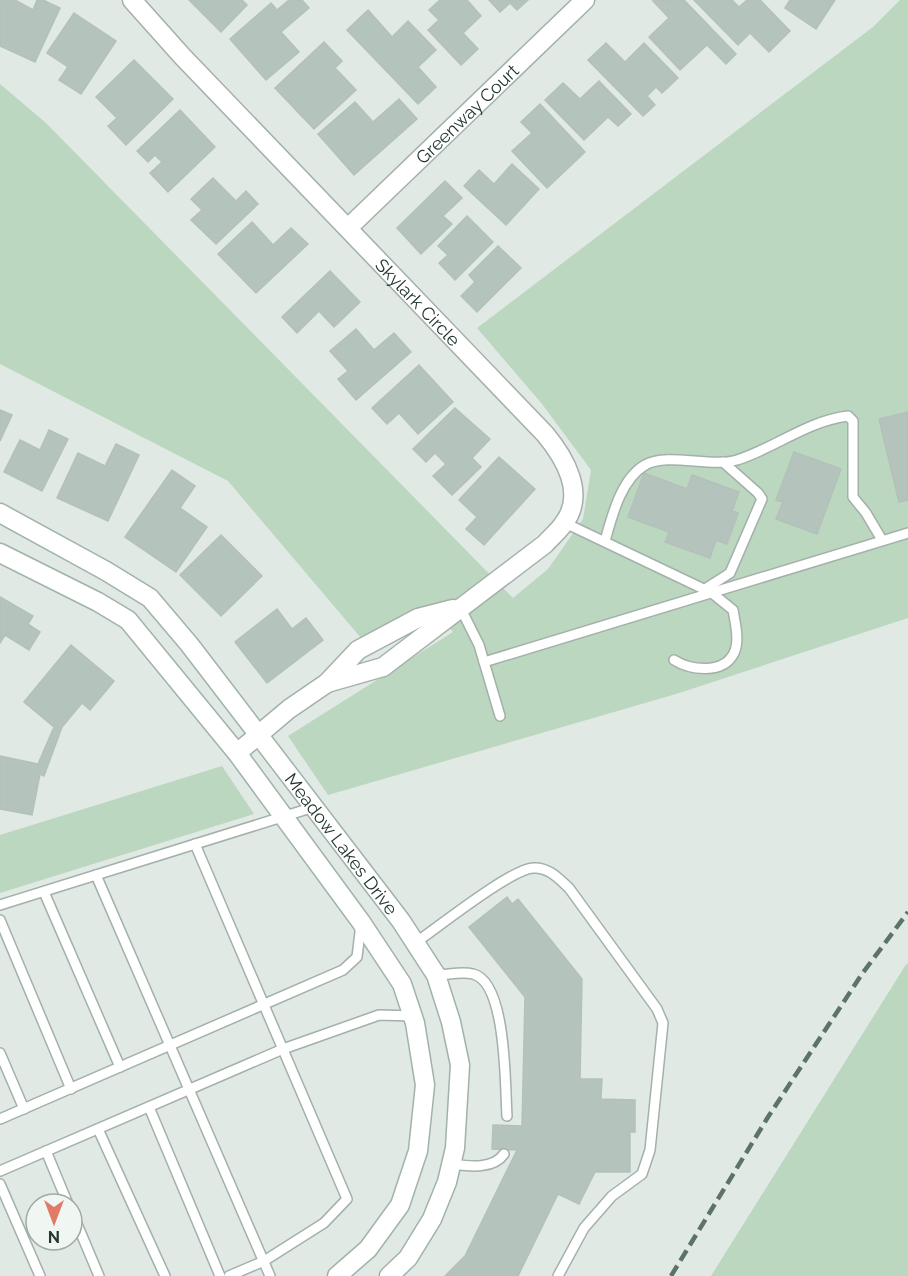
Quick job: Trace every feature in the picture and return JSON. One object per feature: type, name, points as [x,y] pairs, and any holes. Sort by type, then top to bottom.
[{"type":"street","name":"Skylark Circle","points":[[132,0],[182,56],[558,450],[568,467],[573,487],[572,506],[565,523],[545,544],[383,668],[327,683]]},
{"type":"street","name":"Greenway Court","points":[[348,228],[585,0]]},
{"type":"street","name":"Meadow Lakes Drive","points":[[0,513],[150,598],[314,807],[415,943],[436,975],[451,1022],[460,1065],[456,1138],[447,1182],[432,1219],[408,1258],[389,1276]]},
{"type":"street","name":"Meadow Lakes Drive","points":[[0,554],[98,602],[128,620],[237,753],[361,922],[402,984],[413,1016],[425,1085],[418,1151],[400,1205],[368,1249],[337,1276]]},
{"type":"street","name":"Skylark Circle","points":[[237,753],[258,734],[327,683],[358,650],[418,618],[460,607]]},
{"type":"lane","points":[[605,541],[616,504],[634,476],[646,465],[667,461],[723,462],[736,460],[828,418],[848,416],[853,421],[853,497],[866,513],[882,540]]},
{"type":"lane","points":[[709,591],[730,573],[762,499],[723,462]]},
{"type":"lane","points":[[565,523],[709,591],[733,610],[735,651],[728,660],[713,668],[684,667],[674,660]]},
{"type":"lane","points":[[484,662],[709,591],[908,533]]},
{"type":"lane","points":[[460,607],[479,645],[500,716]]},
{"type":"lane","points":[[0,905],[314,807]]},
{"type":"lane","points":[[195,844],[347,1199],[324,1223],[264,1261],[229,1276]]},
{"type":"lane","points":[[415,943],[511,878],[533,868],[551,872],[569,888],[657,1009],[663,1023],[650,1150],[642,1174],[612,1196],[584,1228],[558,1276]]},
{"type":"lane","points":[[96,875],[270,1276]]},
{"type":"lane","points":[[44,892],[120,1067]]},
{"type":"lane","points":[[0,920],[71,1089]]},
{"type":"lane","points":[[0,1119],[343,970],[357,957],[361,922]]},
{"type":"lane","points":[[436,975],[473,974],[486,982],[492,992],[501,1031],[507,1116]]},
{"type":"lane","points":[[0,1171],[283,1049],[379,1015],[413,1016]]},
{"type":"lane","points":[[0,1053],[24,1109]]},
{"type":"lane","points":[[149,1107],[220,1276]]},
{"type":"lane","points":[[98,1129],[165,1276]]},
{"type":"lane","points":[[46,1151],[63,1192]]},
{"type":"lane","points":[[451,1164],[481,1166],[500,1159],[504,1154]]},
{"type":"lane","points":[[0,1184],[40,1276]]},
{"type":"lane","points":[[84,1240],[99,1276]]},
{"type":"green space","points":[[900,0],[908,0],[908,618],[676,694],[328,795],[288,736],[453,632],[431,605],[361,638],[228,481],[0,364],[0,84],[46,123],[513,598],[548,569],[583,519],[591,470],[542,404],[477,328],[873,27]]},
{"type":"green space","points":[[222,766],[254,814],[0,893],[0,835]]},
{"type":"green space","points":[[908,963],[908,1276],[711,1276],[905,966]]},
{"type":"building","points":[[0,0],[15,0],[33,10],[37,0],[43,0],[60,8],[35,62],[0,46]]},
{"type":"building","points":[[189,0],[242,0],[247,5],[221,32]]},
{"type":"building","points":[[289,0],[302,0],[309,8],[281,32],[299,52],[266,80],[230,39],[271,3],[277,10]]},
{"type":"building","points":[[440,0],[467,0],[481,16],[463,33],[478,49],[461,65],[428,30],[439,20],[429,10]]},
{"type":"building","points":[[489,0],[528,0],[517,10],[510,3],[500,12]]},
{"type":"building","points":[[684,0],[736,54],[726,64],[707,45],[680,70],[649,37],[669,18],[653,1]]},
{"type":"building","points":[[694,0],[732,0],[739,7],[747,0],[760,0],[790,31],[769,52],[750,33],[738,45]]},
{"type":"building","points":[[790,0],[835,0],[816,29],[785,8]]},
{"type":"building","points":[[368,10],[392,37],[408,21],[436,50],[418,67],[436,87],[418,104],[347,30]]},
{"type":"building","points":[[74,13],[116,41],[81,94],[59,80],[68,67],[47,53]]},
{"type":"building","points":[[324,42],[342,61],[335,68],[356,90],[314,129],[275,88]]},
{"type":"building","points":[[606,43],[625,62],[644,43],[678,78],[662,93],[656,87],[647,96],[655,105],[643,116],[588,60]]},
{"type":"building","points":[[134,60],[173,99],[126,145],[108,126],[117,118],[96,97]]},
{"type":"building","points":[[599,81],[631,114],[618,126],[608,117],[584,140],[545,100],[563,83],[580,99]]},
{"type":"building","points":[[399,99],[417,119],[354,175],[318,134],[355,102],[373,122]]},
{"type":"building","points":[[540,104],[585,152],[547,188],[512,151],[532,133],[521,122]]},
{"type":"building","points":[[180,110],[215,147],[168,192],[150,173],[162,162],[155,155],[148,162],[137,151]]},
{"type":"building","points":[[512,164],[539,189],[506,225],[464,186],[479,170],[494,184]]},
{"type":"building","points":[[213,178],[236,201],[246,191],[258,204],[216,244],[191,220],[202,210],[191,199]]},
{"type":"building","points":[[445,181],[462,198],[443,216],[452,224],[421,254],[397,228]]},
{"type":"building","points":[[467,216],[493,242],[455,280],[439,263],[448,255],[438,246]]},
{"type":"building","points":[[252,222],[273,245],[291,228],[308,244],[256,293],[218,254]]},
{"type":"building","points":[[498,246],[521,268],[477,312],[461,296],[475,282],[469,275]]},
{"type":"building","points":[[330,271],[360,302],[334,327],[319,311],[297,333],[282,317]]},
{"type":"building","points":[[356,329],[374,350],[394,333],[411,352],[356,400],[338,379],[348,371],[330,351]]},
{"type":"building","points":[[419,365],[453,402],[418,434],[399,413],[387,424],[372,408]]},
{"type":"building","points":[[455,408],[490,439],[472,458],[481,467],[452,495],[433,476],[446,464],[435,453],[426,462],[413,449]]},
{"type":"building","points":[[0,410],[12,415],[0,441]]},
{"type":"building","points":[[908,412],[908,500],[899,502],[879,419]]},
{"type":"building","points":[[49,430],[68,439],[42,491],[4,472],[20,440],[40,450]]},
{"type":"building","points":[[116,444],[139,455],[108,521],[57,498],[78,453],[105,466]]},
{"type":"building","points":[[794,452],[841,469],[817,534],[776,519],[783,502],[776,500]]},
{"type":"building","points":[[499,457],[535,489],[484,545],[466,529],[477,517],[459,500]]},
{"type":"building","points":[[172,470],[195,486],[180,508],[207,527],[176,572],[125,537]]},
{"type":"building","points":[[644,473],[687,489],[692,475],[739,492],[732,511],[738,513],[727,544],[716,540],[710,558],[665,542],[669,532],[628,517]]},
{"type":"building","points":[[221,535],[262,576],[221,616],[180,575]]},
{"type":"building","points":[[0,597],[33,616],[28,624],[40,632],[29,650],[5,635],[0,643]]},
{"type":"building","points":[[277,609],[292,629],[306,618],[323,640],[267,683],[235,642]]},
{"type":"building","points":[[71,645],[114,681],[90,710],[82,703],[62,727],[44,776],[40,774],[32,815],[0,809],[0,756],[38,764],[54,727],[24,702]]},
{"type":"building","points":[[507,897],[512,904],[518,899],[582,979],[580,1079],[602,1079],[601,1099],[635,1100],[635,1132],[630,1132],[630,1172],[595,1172],[579,1204],[558,1194],[518,1276],[445,1276],[465,1256],[517,1150],[492,1149],[493,1125],[522,1126],[525,997],[469,927]]},
{"type":"railway","points":[[671,1276],[768,1117],[862,974],[908,912]]}]
